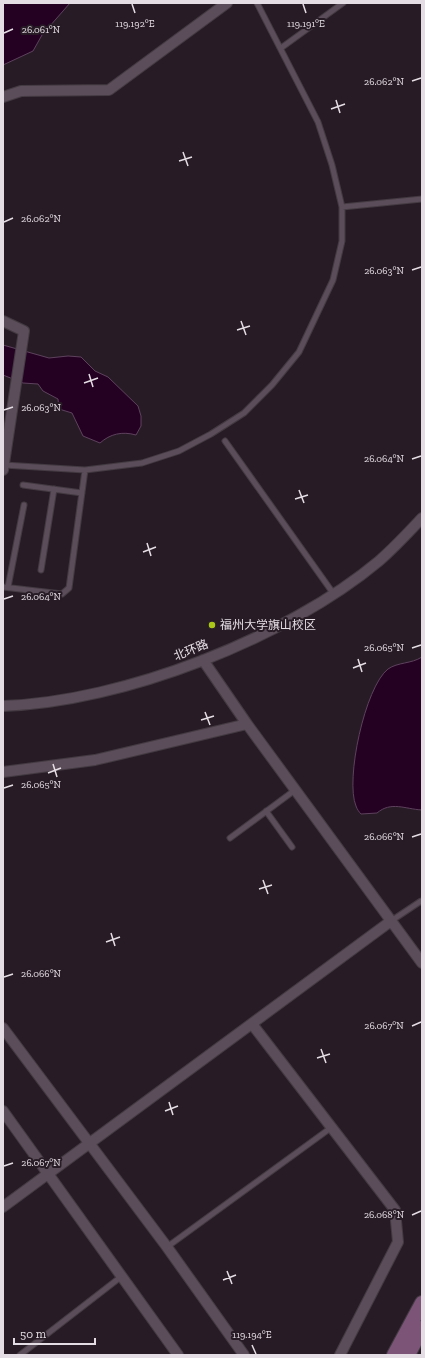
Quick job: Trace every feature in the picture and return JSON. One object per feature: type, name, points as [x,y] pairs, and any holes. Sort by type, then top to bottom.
[{"type":"main road","points":[[394,1355],[422,1303]]},
{"type":"main road","points":[[408,1355],[422,1328]]},
{"type":"street","points":[[3,97],[21,91],[109,90],[227,3]]},
{"type":"street","points":[[3,321],[24,331],[3,467]]},
{"type":"street","name":"北环路","points":[[3,706],[48,702],[111,689],[173,671],[203,660],[270,630],[333,594],[378,561],[422,518]]},
{"type":"street","points":[[203,660],[247,724],[422,963]]},
{"type":"street","points":[[3,772],[95,760],[247,724]]},
{"type":"street","points":[[3,1207],[391,921]]},
{"type":"street","points":[[252,1024],[332,1126],[395,1210],[398,1242],[340,1355]]},
{"type":"street","points":[[3,1028],[88,1144],[167,1247],[244,1355]]},
{"type":"street","points":[[3,1111],[178,1355]]},
{"type":"lane","points":[[3,467],[85,470],[142,463],[179,451],[211,434],[244,413],[272,385],[299,352],[333,280],[342,241],[342,207],[332,165],[318,122],[257,3]]},
{"type":"lane","points":[[281,48],[343,3]]},
{"type":"lane","points":[[342,207],[422,199]]},
{"type":"lane","points":[[225,441],[333,594]]},
{"type":"lane","points":[[24,505],[6,587],[62,594],[69,588],[85,470]]},
{"type":"lane","points":[[23,485],[82,493]]},
{"type":"lane","points":[[41,570],[54,489]]},
{"type":"lane","points":[[230,838],[295,790]]},
{"type":"lane","points":[[266,811],[292,847]]},
{"type":"lane","points":[[391,921],[421,901],[422,902]]},
{"type":"lane","points":[[167,1247],[332,1126]]},
{"type":"lane","points":[[20,1355],[122,1276]]},
{"type":"shaded area","points":[[3,3],[70,3],[42,35],[33,51],[3,65]]},
{"type":"shaded area","points":[[3,345],[49,358],[68,356],[81,357],[95,371],[108,377],[138,406],[141,416],[141,426],[136,435],[126,433],[116,434],[108,437],[100,443],[83,436],[72,413],[59,409],[58,399],[43,391],[38,384],[23,383],[3,375]]},
{"type":"shaded area","points":[[422,657],[422,810],[388,807],[377,813],[361,814],[356,807],[353,793],[353,776],[359,734],[372,694],[380,679],[388,669]]},
{"type":"place","name":"福州大学旗山校区","points":[[212,625]]}]
